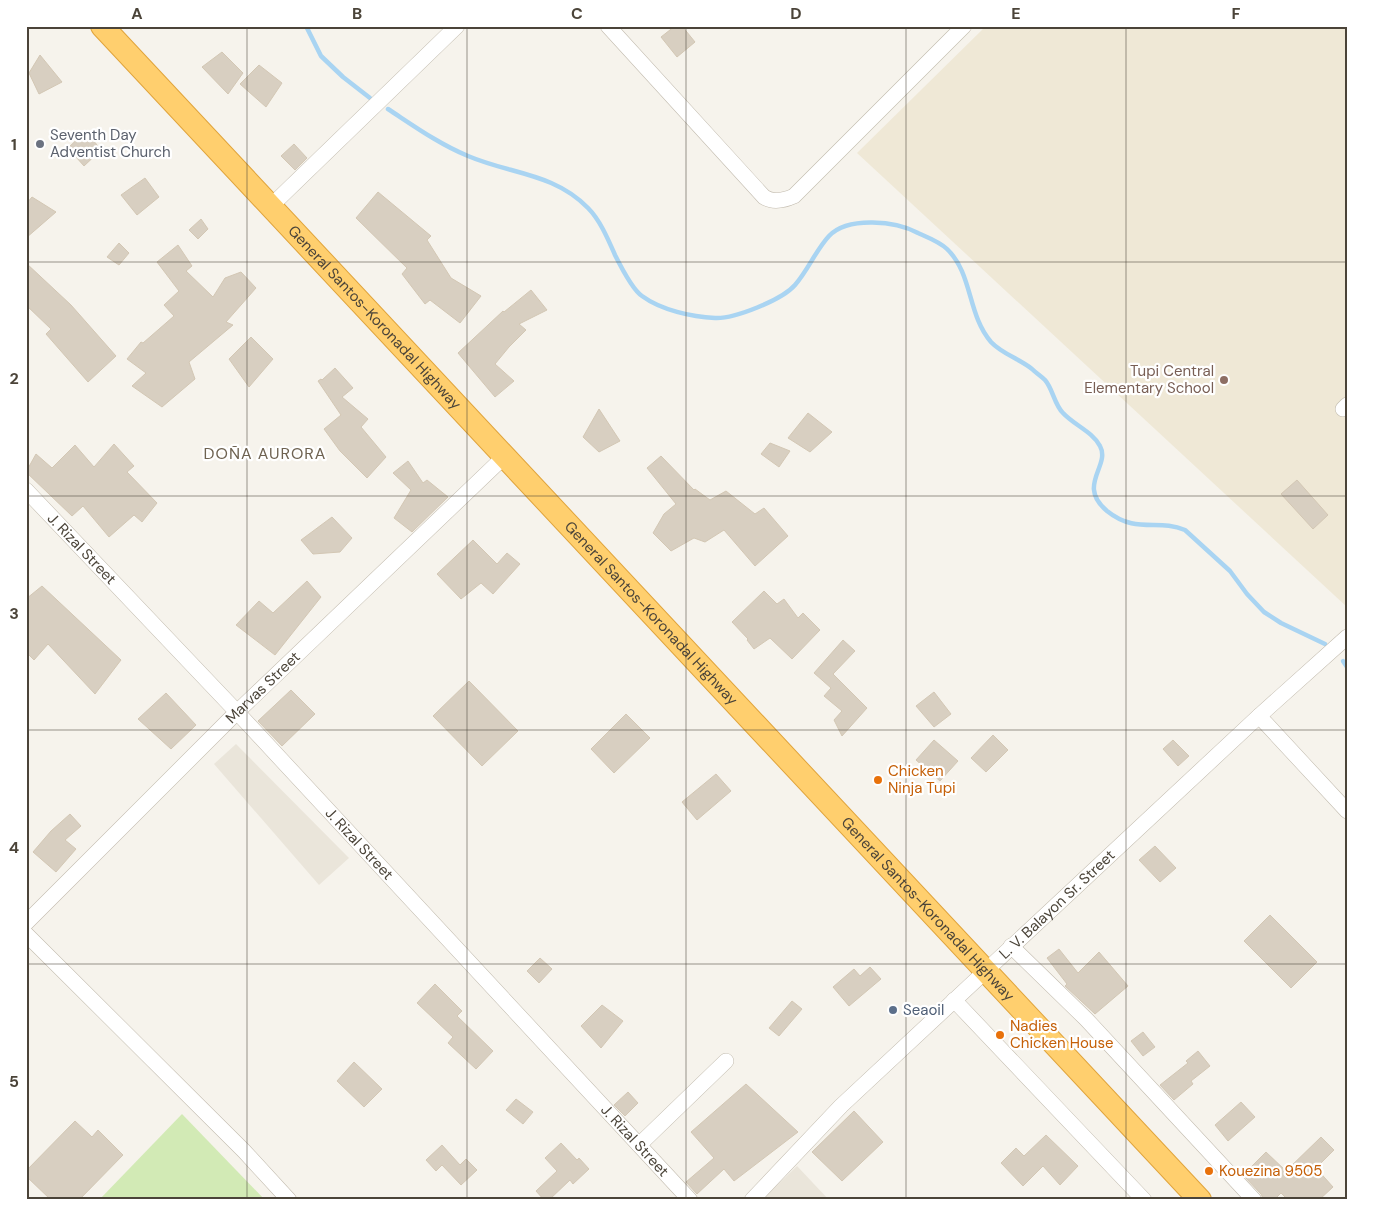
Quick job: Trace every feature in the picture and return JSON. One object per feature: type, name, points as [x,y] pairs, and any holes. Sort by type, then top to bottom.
[{"type":"highway","name":"General Santos-Koronadal Highway","points":[[102,26],[1200,1200]]},
{"type":"street","points":[[271,206],[457,26]]},
{"type":"street","points":[[608,26],[768,200],[794,196],[964,26]]},
{"type":"street","name":"Marvas Street","points":[[26,923],[237,712],[505,456]]},
{"type":"street","name":"J. Rizal Street","points":[[26,490],[237,712],[690,1200]]},
{"type":"street","name":"L. V. Balayon Sr. Street","points":[[752,1200],[841,1106],[1259,716],[1347,637]]},
{"type":"street","points":[[1259,716],[1347,811]]},
{"type":"street","points":[[26,934],[244,1151],[289,1200]]},
{"type":"street","points":[[1011,946],[1086,1019],[1254,1200]]},
{"type":"street","points":[[954,1000],[1144,1200]]},
{"type":"street","points":[[639,1145],[726,1061]]},
{"type":"shaded area","name":"Tupi Central Elementary School","points":[[986,26],[1347,26],[1347,607],[857,153]]},
{"type":"shaded area","points":[[236,744],[349,858],[319,885],[214,764]]},
{"type":"shaded area","points":[[797,1166],[829,1200],[762,1200]]},
{"type":"green space","points":[[182,1114],[265,1200],[99,1200]]},
{"type":"building","points":[[675,26],[682,26],[695,42],[677,57],[661,37]]},
{"type":"building","points":[[222,52],[243,73],[228,94],[202,67]]},
{"type":"building","points":[[40,55],[62,82],[39,94],[29,73]]},
{"type":"building","points":[[259,65],[282,83],[266,107],[240,84]]},
{"type":"building","points":[[86,131],[101,150],[84,166],[68,148]]},
{"type":"building","points":[[294,144],[307,158],[295,170],[281,156]]},
{"type":"building","points":[[145,178],[159,197],[137,215],[121,195]]},
{"type":"building","points":[[378,192],[431,236],[427,240],[451,278],[481,296],[460,323],[430,300],[425,304],[402,274],[407,268],[356,218]]},
{"type":"building","points":[[32,197],[56,212],[26,238],[26,204]]},
{"type":"building","points":[[201,219],[208,229],[198,239],[189,230]]},
{"type":"building","points":[[119,243],[129,253],[119,265],[107,257]]},
{"type":"building","points":[[178,245],[192,266],[186,271],[213,297],[225,278],[241,272],[256,288],[226,322],[233,325],[189,362],[195,379],[162,407],[132,386],[146,373],[127,359],[141,342],[143,343],[174,316],[164,305],[179,291],[157,262]]},
{"type":"building","points":[[26,263],[71,305],[116,356],[88,382],[46,334],[51,329],[26,305]]},
{"type":"building","points":[[531,290],[547,310],[519,324],[526,330],[495,364],[514,381],[495,397],[458,353],[503,311]]},
{"type":"building","points":[[251,337],[273,359],[249,387],[229,359]]},
{"type":"building","points":[[335,368],[353,388],[342,397],[368,419],[361,427],[386,457],[367,478],[340,451],[324,429],[341,415],[318,381],[322,380]]},
{"type":"building","points":[[599,409],[620,441],[599,452],[583,437]]},
{"type":"building","points":[[808,413],[832,432],[810,452],[788,438]]},
{"type":"building","points":[[770,443],[790,451],[779,467],[761,454]]},
{"type":"building","points":[[114,444],[134,466],[127,472],[157,503],[142,522],[134,515],[109,537],[83,506],[72,516],[26,472],[36,454],[52,468],[75,445],[94,467]]},
{"type":"building","points":[[661,456],[694,490],[710,500],[726,491],[755,514],[764,508],[788,536],[755,566],[724,530],[705,542],[694,538],[671,551],[653,533],[664,514],[676,504],[647,468]]},
{"type":"building","points":[[408,461],[423,483],[427,480],[448,497],[412,532],[394,518],[411,490],[393,473]]},
{"type":"building","points":[[1297,480],[1328,515],[1313,529],[1281,494]]},
{"type":"building","points":[[332,517],[352,538],[340,552],[313,554],[301,540]]},
{"type":"building","points":[[473,540],[497,564],[507,553],[520,564],[493,594],[481,583],[461,599],[437,574]]},
{"type":"building","points":[[307,581],[321,597],[275,655],[236,625],[259,601],[273,613]]},
{"type":"building","points":[[42,586],[121,660],[95,694],[48,644],[34,660],[26,652],[26,599]]},
{"type":"building","points":[[764,591],[777,604],[784,599],[798,618],[803,613],[820,630],[792,659],[770,638],[754,649],[748,639],[732,622]]},
{"type":"building","points":[[843,640],[855,651],[833,674],[867,708],[842,736],[834,720],[842,711],[824,696],[831,688],[814,673]]},
{"type":"building","points":[[469,681],[518,731],[482,766],[433,716]]},
{"type":"building","points":[[291,690],[315,714],[282,746],[258,721]]},
{"type":"building","points":[[934,692],[951,714],[934,727],[916,706]]},
{"type":"building","points":[[166,693],[196,725],[171,749],[138,719]]},
{"type":"building","points":[[626,714],[650,738],[614,773],[591,749]]},
{"type":"building","points":[[993,735],[1008,750],[986,772],[971,758]]},
{"type":"building","points":[[934,740],[958,761],[940,781],[916,760]]},
{"type":"building","points":[[1173,740],[1189,756],[1178,766],[1163,749]]},
{"type":"building","points":[[716,774],[731,791],[697,820],[682,802]]},
{"type":"building","points":[[70,814],[81,826],[65,840],[76,849],[56,872],[33,852],[51,831]]},
{"type":"building","points":[[1155,846],[1176,868],[1160,882],[1139,860]]},
{"type":"building","points":[[1270,915],[1317,962],[1291,988],[1244,941]]},
{"type":"building","points":[[1059,949],[1078,973],[1099,952],[1128,986],[1095,1014],[1065,986],[1067,984],[1047,958]]},
{"type":"building","points":[[540,958],[552,969],[539,983],[527,971]]},
{"type":"building","points":[[870,967],[881,979],[849,1006],[833,987],[854,969],[860,976]]},
{"type":"building","points":[[435,984],[462,1011],[457,1016],[493,1051],[476,1069],[448,1043],[453,1037],[417,1003]]},
{"type":"building","points":[[792,1001],[802,1009],[779,1036],[769,1028]]},
{"type":"building","points":[[602,1005],[623,1021],[601,1048],[581,1026]]},
{"type":"building","points":[[1143,1032],[1155,1047],[1143,1056],[1131,1041]]},
{"type":"building","points":[[1198,1051],[1210,1066],[1191,1081],[1193,1084],[1174,1100],[1160,1085],[1188,1063],[1186,1061]]},
{"type":"building","points":[[354,1062],[382,1089],[364,1107],[337,1081]]},
{"type":"building","points":[[746,1084],[798,1132],[734,1181],[724,1169],[697,1194],[686,1182],[714,1158],[691,1132]]},
{"type":"building","points":[[628,1092],[638,1103],[625,1116],[614,1105]]},
{"type":"building","points":[[516,1099],[533,1112],[523,1124],[506,1110]]},
{"type":"building","points":[[1241,1102],[1255,1117],[1228,1141],[1215,1125]]},
{"type":"building","points":[[854,1111],[883,1142],[842,1181],[812,1152]]},
{"type":"building","points":[[75,1121],[92,1137],[98,1130],[123,1155],[79,1200],[51,1200],[26,1176],[26,1171]]},
{"type":"building","points":[[1046,1135],[1078,1166],[1060,1185],[1043,1166],[1023,1186],[1001,1163],[1016,1148],[1024,1156]]},
{"type":"building","points":[[1321,1137],[1334,1150],[1316,1168],[1333,1187],[1319,1200],[1288,1200],[1281,1193],[1274,1200],[1264,1200],[1261,1194],[1243,1175],[1266,1152],[1286,1171]]},
{"type":"building","points":[[561,1143],[577,1160],[579,1158],[589,1169],[573,1184],[570,1180],[549,1200],[544,1200],[536,1191],[557,1171],[545,1158]]},
{"type":"building","points":[[442,1145],[460,1165],[466,1159],[477,1170],[461,1185],[442,1165],[436,1171],[426,1160]]},
{"type":"waterway","points":[[306,26],[321,56],[343,77],[370,98]]},
{"type":"waterway","points":[[388,109],[457,151],[484,162],[546,181],[575,196],[596,218],[623,271],[638,293],[667,309],[687,314],[715,318],[734,315],[757,308],[780,297],[795,285],[829,236],[848,225],[885,223],[909,229],[937,242],[947,249],[961,270],[973,307],[983,331],[991,342],[1000,350],[1027,365],[1045,380],[1060,409],[1097,441],[1102,453],[1094,484],[1094,493],[1098,502],[1107,511],[1128,522],[1166,525],[1185,530],[1230,571],[1247,594],[1264,612],[1281,623],[1325,644]]},
{"type":"waterway","points":[[1343,661],[1347,667]]},
{"type":"place","name":"Seventh Day Adventist Church","points":[[40,144]]},
{"type":"place","name":"Tupi Central Elementary School","points":[[1224,380]]},
{"type":"place","name":"Chicken Ninja Tupi","points":[[878,780]]},
{"type":"place","name":"Seaoil","points":[[893,1010]]},
{"type":"place","name":"Nadies Chicken House","points":[[1000,1035]]},
{"type":"place","name":"Kouezina 9505","points":[[1209,1171]]},
{"type":"district","name":"DOÑA AURORA","points":[[265,453]]}]
